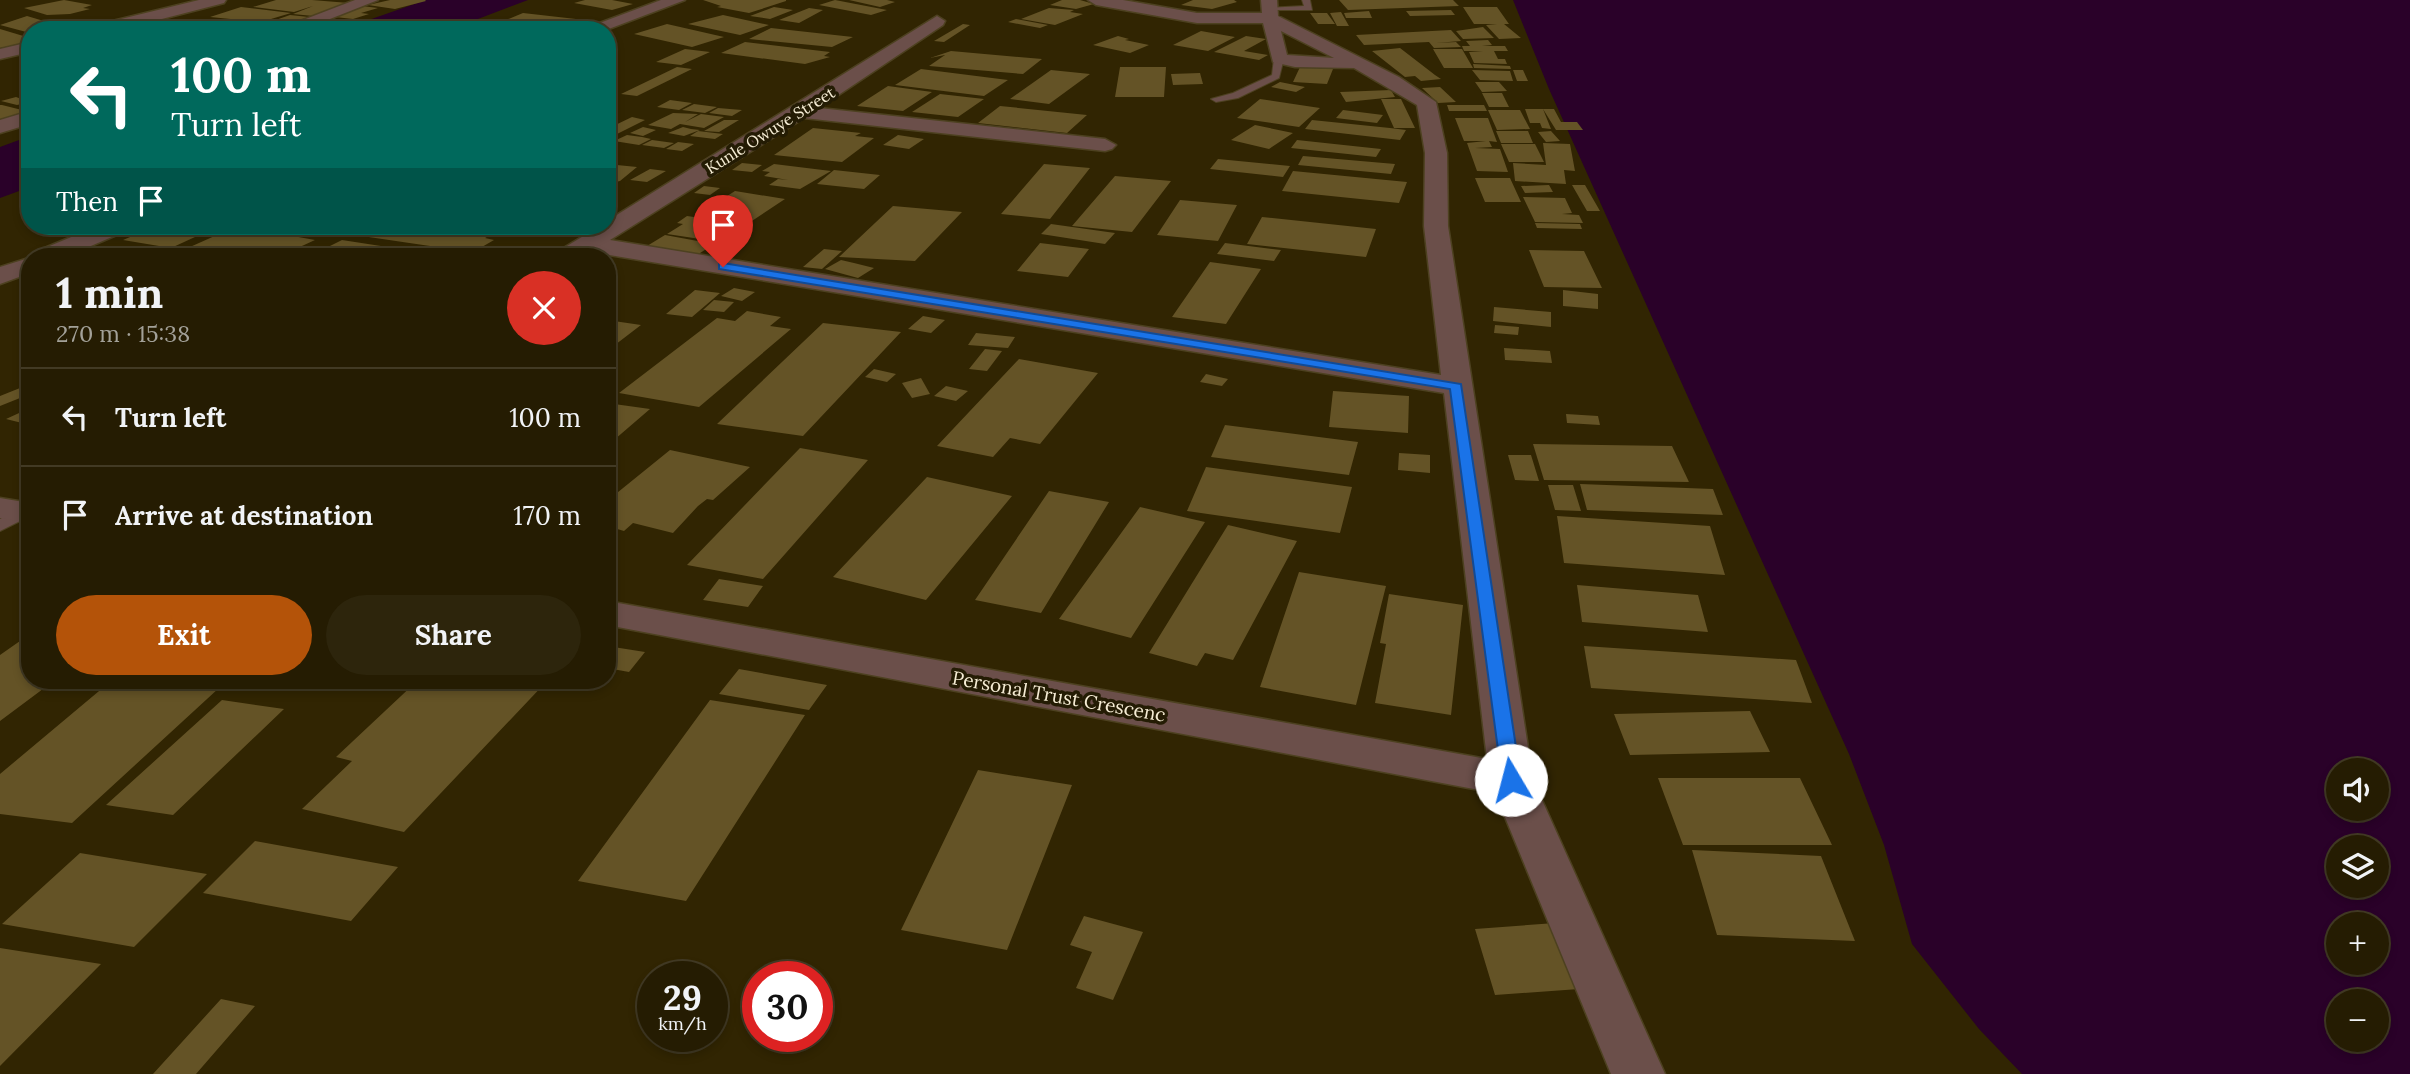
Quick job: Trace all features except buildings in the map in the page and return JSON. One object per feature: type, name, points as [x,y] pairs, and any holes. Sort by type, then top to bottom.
[{"type":"street","points":[[134,21],[218,0]]},
{"type":"street","points":[[310,21],[370,0]]},
{"type":"street","points":[[615,21],[677,0]]},
{"type":"street","points":[[1096,0],[1197,18],[1270,9],[1426,103],[1436,153],[1436,226],[1511,780],[1637,1074]]},
{"type":"street","points":[[1270,9],[1279,58],[1295,62],[1358,64]]},
{"type":"street","name":"Kunle Owuye Street","points":[[616,227],[800,112],[937,20]]},
{"type":"street","points":[[0,54],[21,49]]},
{"type":"street","points":[[800,112],[1105,145]]},
{"type":"street","points":[[0,127],[21,120]]},
{"type":"street","points":[[65,248],[97,235]]},
{"type":"street","name":"Kunle Owuye Street","points":[[582,248],[603,235]]},
{"type":"street","points":[[616,257],[1457,386]]},
{"type":"street","points":[[0,276],[21,268]]},
{"type":"street","name":"Personal Trust Crescenc","points":[[616,615],[1511,780]]},
{"type":"lane","points":[[1270,9],[1309,8],[1306,0]]},
{"type":"lane","points":[[1216,99],[1235,96],[1276,76],[1279,58]]},
{"type":"shaded area","points":[[426,0],[528,0],[473,21],[366,21]]},
{"type":"shaded area","points":[[1513,0],[2410,0],[2410,1074],[2022,1074],[1979,1029],[1912,944],[1884,845],[1849,754],[1549,89]]},
{"type":"shaded area","points":[[21,139],[21,190],[0,198],[0,147]]},
{"type":"route","points":[[723,267],[1457,386],[1511,780]]}]
